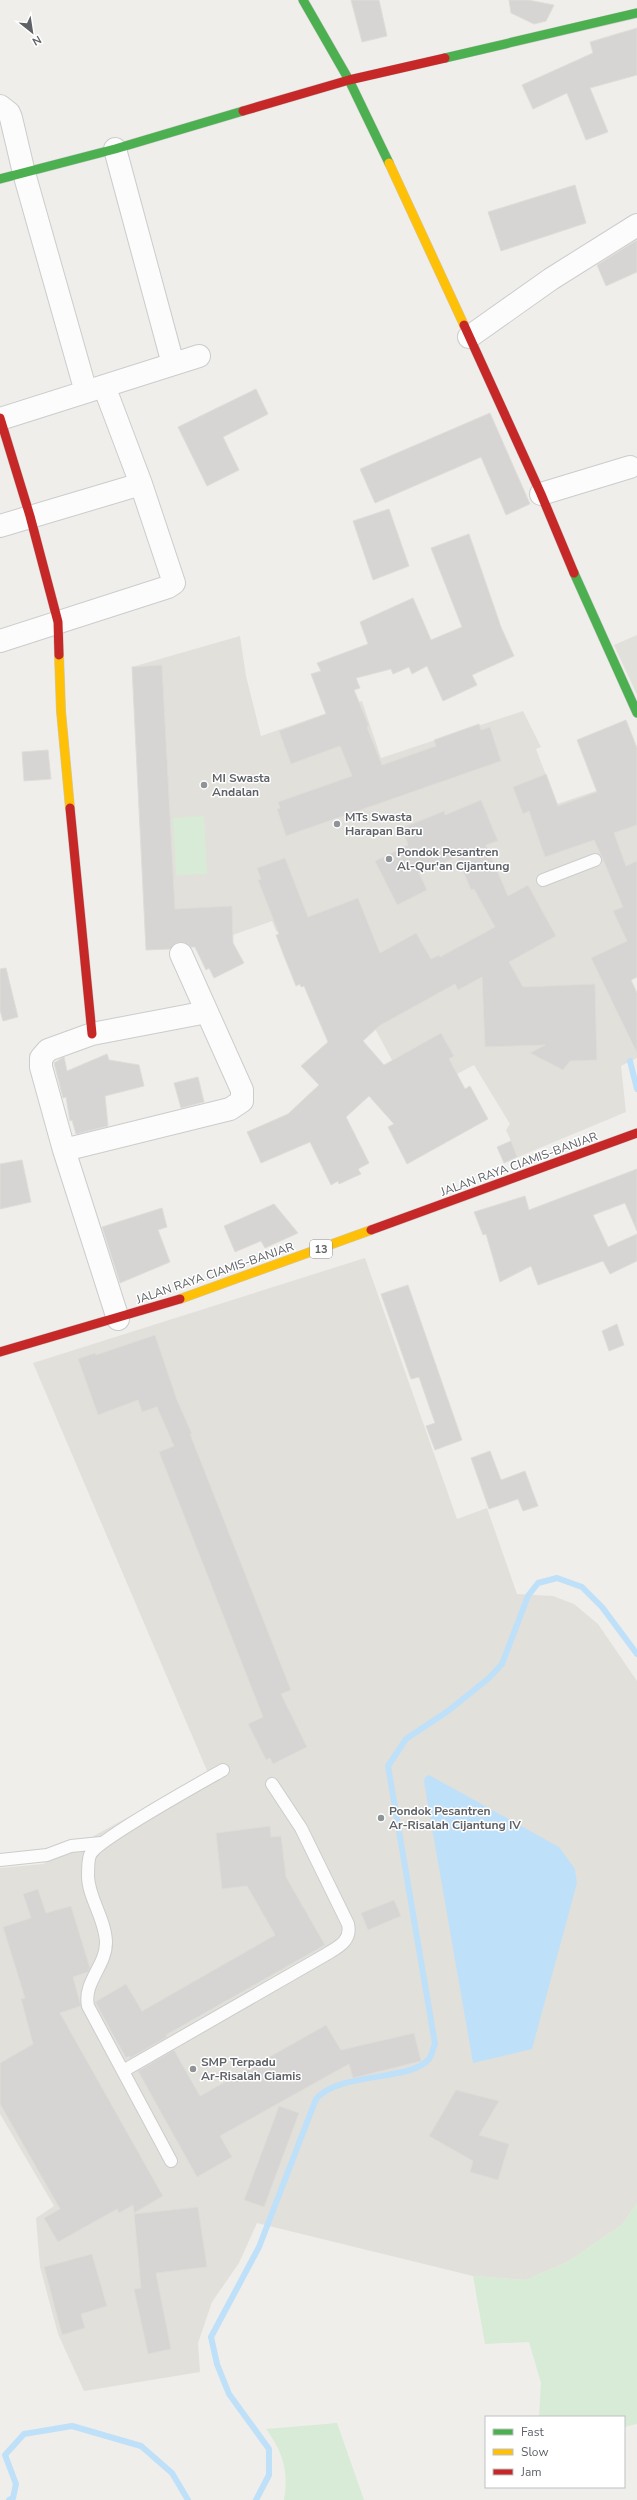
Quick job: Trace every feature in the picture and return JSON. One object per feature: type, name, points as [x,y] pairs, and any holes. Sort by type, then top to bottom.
[{"type":"main road","points":[[303,0],[349,80],[470,337],[637,713]]},
{"type":"main road","points":[[0,179],[116,149],[349,80],[637,13]]},
{"type":"main road","points":[[0,419],[30,516],[58,622],[61,711],[92,1034]]},
{"type":"main road","name":"JALAN RAYA CIAMIS-BANJAR","points":[[0,1352],[118,1319],[187,1297],[637,1133]]},
{"type":"street","points":[[0,106],[9,112],[24,173],[95,389],[141,484],[174,583],[168,587],[0,641]]},
{"type":"street","points":[[116,149],[173,364]]},
{"type":"street","points":[[470,337],[551,279],[637,225]]},
{"type":"street","points":[[0,419],[199,356]]},
{"type":"street","points":[[541,494],[630,467]]},
{"type":"street","points":[[0,526],[141,484]]},
{"type":"street","points":[[64,1150],[230,1109],[240,1103],[243,1098],[242,1090],[182,954]]},
{"type":"street","points":[[118,1319],[64,1150],[41,1067],[41,1058],[48,1050],[92,1034],[207,1012]]},
{"type":"lane","points":[[543,880],[595,860]]},
{"type":"lane","points":[[171,2161],[88,2006],[88,1989],[106,1946],[106,1932],[88,1877],[90,1855],[101,1843],[223,1770]]},
{"type":"lane","points":[[123,2072],[342,1945],[347,1939],[349,1928],[346,1920],[301,1828],[272,1784]]},
{"type":"lane","points":[[0,1860],[47,1855],[71,1846],[101,1843]]},
{"type":"shaded area","points":[[637,635],[637,695],[614,645]]},
{"type":"shaded area","name":"Pondok Pesantren Al-Qur'an Cijantung","points":[[240,636],[246,676],[261,736],[362,701],[381,758],[523,711],[541,747],[536,749],[557,804],[637,777],[637,977],[631,980],[637,993],[637,1058],[621,1066],[626,1112],[504,1163],[497,1147],[511,1141],[506,1130],[510,1124],[474,1065],[408,1100],[400,1075],[344,971],[276,931],[272,921],[233,935],[233,943],[146,950],[132,667]]},
{"type":"shaded area","name":"Pondok Pesantren Ar-Risalah Cijantung IV","points":[[365,1258],[457,1519],[487,1508],[517,1594],[553,1596],[574,1604],[598,1624],[637,1681],[637,2203],[623,2224],[569,2261],[526,2280],[473,2276],[257,2223],[239,2263],[212,2302],[198,2343],[200,2372],[84,2391],[58,2334],[40,2267],[36,2218],[54,2206],[0,2114],[0,1868],[43,1864],[208,1773],[33,1363]]},
{"type":"green space","points":[[204,816],[207,874],[176,875],[173,818]]},
{"type":"green space","points":[[637,2203],[637,2424],[625,2427],[625,2416],[539,2416],[541,2383],[529,2342],[485,2344],[473,2276],[526,2280],[569,2261],[623,2224]]},
{"type":"green space","points":[[337,2423],[364,2500],[284,2500],[286,2480],[283,2463],[277,2446],[266,2429]]},
{"type":"water","points":[[429,1775],[559,1847],[575,1869],[577,1883],[532,2049],[473,2063],[424,1782],[425,1777]]},
{"type":"building","points":[[351,0],[379,0],[387,36],[362,42]]},
{"type":"building","points":[[509,0],[528,0],[554,5],[546,21],[534,24],[511,13]]},
{"type":"building","points":[[637,28],[637,75],[590,88],[608,132],[586,140],[567,93],[533,109],[522,85],[593,53],[590,42]]},
{"type":"building","points":[[575,185],[586,223],[501,251],[488,212]]},
{"type":"building","points":[[637,240],[637,272],[606,286],[597,265]]},
{"type":"building","points":[[256,389],[268,414],[223,437],[239,470],[207,486],[178,427]]},
{"type":"building","points":[[490,413],[530,504],[506,515],[481,457],[375,503],[360,469]]},
{"type":"building","points":[[389,509],[409,566],[373,580],[353,521]]},
{"type":"building","points":[[469,534],[501,627],[514,656],[472,675],[477,685],[443,701],[427,666],[412,674],[409,667],[393,674],[391,669],[356,678],[360,688],[354,690],[369,726],[367,727],[382,765],[436,746],[434,740],[479,724],[481,730],[490,727],[501,761],[286,836],[277,809],[280,808],[278,802],[352,776],[340,746],[291,764],[279,731],[326,714],[311,674],[321,671],[317,663],[368,644],[360,622],[413,598],[431,640],[462,627],[431,548]]},
{"type":"building","points":[[162,665],[175,909],[232,906],[233,943],[244,963],[214,978],[209,968],[206,970],[195,947],[191,947],[188,944],[182,942],[176,943],[170,949],[146,950],[132,667]]},
{"type":"building","points":[[626,720],[637,748],[637,825],[614,833],[626,866],[637,861],[637,977],[631,980],[637,993],[637,1053],[591,958],[627,941],[613,911],[623,907],[602,857],[594,840],[545,857],[529,811],[523,814],[513,787],[546,774],[558,806],[597,792],[577,740]]},
{"type":"building","points":[[48,750],[51,779],[24,781],[22,752]]},
{"type":"building","points":[[481,800],[498,841],[486,845],[508,896],[528,885],[556,936],[509,962],[523,987],[595,984],[597,1060],[570,1061],[563,1070],[530,1053],[545,1045],[485,1047],[482,977],[458,990],[455,984],[379,1026],[363,1041],[384,1065],[441,1033],[454,1056],[449,1059],[465,1089],[470,1086],[488,1119],[407,1164],[388,1127],[394,1124],[369,1096],[346,1117],[369,1163],[358,1169],[361,1174],[339,1184],[338,1181],[331,1185],[310,1142],[261,1163],[247,1132],[288,1114],[319,1085],[301,1066],[328,1042],[304,986],[301,987],[300,984],[296,986],[276,935],[279,934],[258,880],[261,879],[257,868],[285,858],[308,917],[358,898],[380,953],[416,933],[431,959],[439,955],[440,957],[495,927],[474,889],[471,890],[457,857],[419,873],[427,890],[397,905],[375,861],[408,845],[402,828],[444,811],[445,815]]},
{"type":"building","points":[[6,968],[18,1017],[3,1021],[0,1010],[0,969]]},
{"type":"building","points":[[107,1054],[109,1060],[139,1065],[144,1086],[105,1096],[108,1126],[76,1134],[72,1120],[70,1121],[66,1097],[63,1098],[54,1063],[64,1057],[67,1071]]},
{"type":"building","points":[[198,1077],[204,1102],[181,1108],[174,1083]]},
{"type":"building","points":[[511,1141],[517,1157],[504,1163],[497,1147]]},
{"type":"building","points":[[22,1160],[31,1202],[0,1209],[0,1164]]},
{"type":"building","points":[[637,1169],[637,1231],[625,1203],[593,1215],[608,1247],[637,1234],[637,1261],[610,1274],[603,1261],[538,1285],[531,1266],[500,1282],[486,1234],[483,1235],[474,1212],[525,1196],[529,1210]]},
{"type":"building","points":[[274,1204],[298,1233],[265,1248],[261,1241],[235,1252],[224,1226]]},
{"type":"building","points":[[162,1208],[167,1227],[158,1230],[170,1262],[120,1283],[102,1227]]},
{"type":"building","points":[[408,1285],[462,1440],[435,1450],[426,1426],[435,1423],[419,1377],[411,1379],[381,1294]]},
{"type":"building","points":[[617,1324],[624,1345],[609,1351],[602,1331]]},
{"type":"building","points":[[155,1335],[177,1400],[192,1434],[190,1434],[291,1690],[281,1694],[307,1747],[273,1764],[270,1758],[266,1760],[248,1724],[263,1717],[159,1452],[174,1446],[157,1407],[142,1412],[138,1400],[98,1415],[78,1359],[95,1353],[96,1355]]},
{"type":"building","points":[[490,1451],[501,1480],[525,1471],[538,1506],[523,1511],[518,1499],[489,1509],[471,1458]]},
{"type":"building","points":[[270,1826],[271,1837],[281,1836],[286,1877],[325,1945],[166,2035],[167,2037],[130,2058],[129,2056],[126,2058],[95,2002],[126,1984],[142,2011],[275,1935],[247,1886],[222,1889],[216,1833]]},
{"type":"building","points":[[38,1889],[46,1913],[71,1906],[90,1968],[88,1972],[73,1977],[81,2006],[60,2013],[163,2196],[134,2213],[133,2205],[119,2213],[117,2209],[58,2242],[44,2218],[60,2209],[0,2104],[0,2063],[33,2044],[21,1999],[25,1998],[3,1927],[31,1918],[23,1894]]},
{"type":"building","points":[[394,1900],[401,1916],[368,1930],[361,1913]]},
{"type":"building","points":[[326,2025],[341,2050],[414,2033],[421,2061],[353,2078],[349,2064],[220,2136],[232,2157],[197,2177],[138,2071],[174,2050],[200,2096]]},
{"type":"building","points":[[456,2090],[499,2101],[479,2135],[509,2144],[498,2180],[470,2172],[473,2161],[429,2136]]},
{"type":"building","points":[[279,2106],[299,2113],[264,2207],[244,2200]]},
{"type":"building","points":[[198,2207],[207,2267],[156,2273],[171,2349],[148,2354],[134,2289],[141,2288],[134,2214]]},
{"type":"building","points":[[92,2254],[107,2306],[81,2314],[85,2328],[62,2335],[44,2267]]},
{"type":"waterway","points":[[630,1061],[637,1089]]},
{"type":"waterway","points":[[256,2500],[269,2475],[269,2449],[229,2394],[217,2364],[211,2337],[259,2247],[316,2099],[327,2090],[342,2084],[407,2071],[420,2066],[429,2059],[435,2044],[388,1766],[406,1739],[448,1711],[489,1678],[502,1664],[528,1596],[538,1583],[557,1578],[582,1587],[602,1607],[637,1654]]},
{"type":"waterway","points":[[9,2500],[13,2498],[16,2484],[5,2455],[24,2434],[72,2426],[141,2446],[172,2473],[188,2500]]},
{"type":"traffic: fast","points":[[303,0],[349,80],[389,163]]},
{"type":"traffic: fast","points":[[445,58],[637,13]]},
{"type":"traffic: fast","points":[[0,179],[115,149],[243,111]]},
{"type":"traffic: fast","points":[[574,573],[637,713]]},
{"type":"traffic: slow","points":[[389,163],[464,325]]},
{"type":"traffic: slow","points":[[59,655],[61,711],[70,808]]},
{"type":"traffic: slow","points":[[180,1299],[371,1230]]},
{"type":"traffic: jam","points":[[243,111],[349,80],[445,58]]},
{"type":"traffic: jam","points":[[464,325],[541,494],[574,573]]},
{"type":"traffic: jam","points":[[0,418],[30,516],[58,622],[59,655]]},
{"type":"traffic: jam","points":[[70,808],[92,1034]]},
{"type":"traffic: jam","points":[[371,1230],[637,1133]]},
{"type":"traffic: jam","points":[[0,1352],[180,1299]]},
{"type":"place","name":"MI Swasta Andalan","points":[[204,785]]},
{"type":"place","name":"MTs Swasta Harapan Baru","points":[[337,824]]},
{"type":"place","name":"Pondok Pesantren Al-Qur'an Cijantung","points":[[389,859]]},
{"type":"place","name":"Pondok Pesantren Ar-Risalah Cijantung IV","points":[[381,1818]]},
{"type":"place","name":"SMP Terpadu Ar-Risalah Ciamis","points":[[193,2069]]}]
